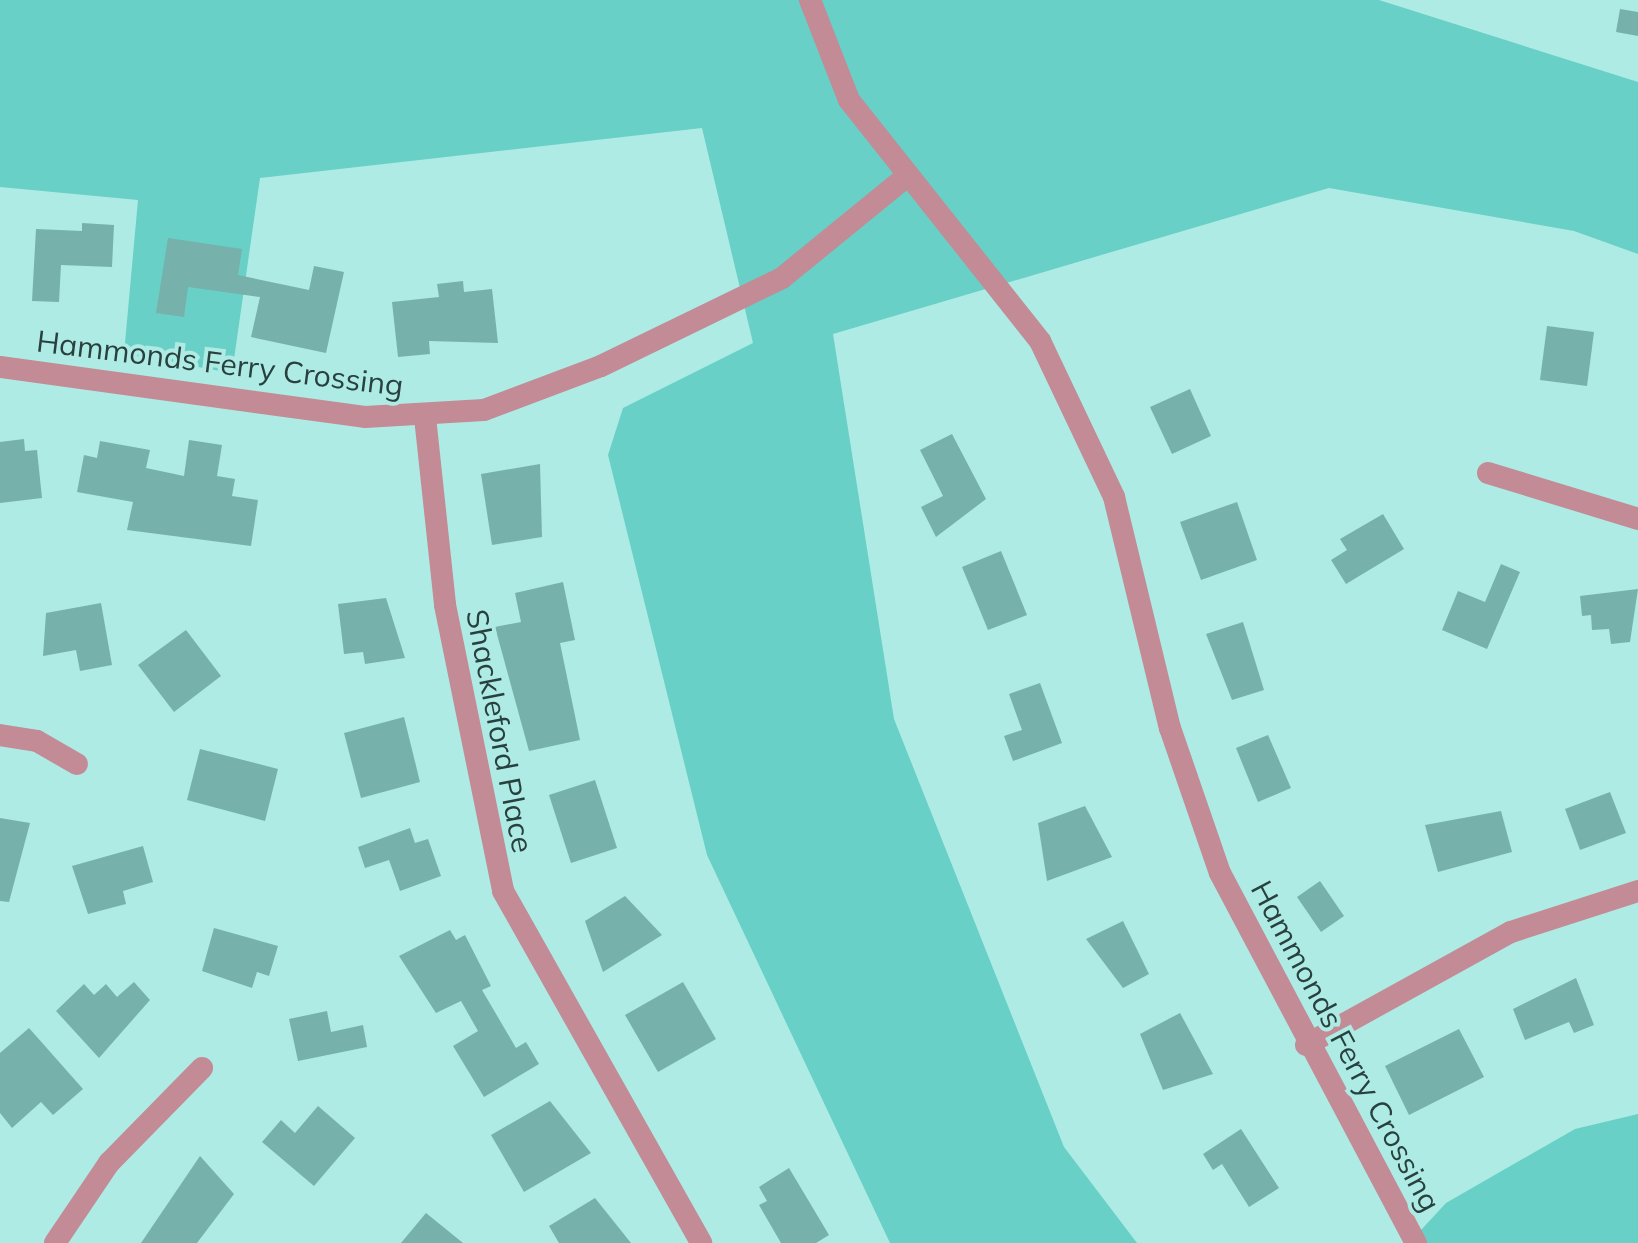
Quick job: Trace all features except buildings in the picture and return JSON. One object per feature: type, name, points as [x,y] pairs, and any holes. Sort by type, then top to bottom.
[{"type":"street","name":"Hammonds Ferry Crossing","points":[[810,0],[849,100],[1040,340],[1114,497],[1170,728],[1214,854],[1306,1045],[1379,1160],[1416,1243]]},
{"type":"street","name":"Hammonds Ferry Crossing","points":[[0,367],[365,418],[425,417],[522,398],[716,312],[782,278],[907,176]]},
{"type":"street","name":"Shackleford Place","points":[[425,417],[451,642],[503,891],[701,1243]]},
{"type":"street","points":[[1488,473],[1638,519]]},
{"type":"street","points":[[0,735],[37,741],[78,764]]},
{"type":"street","points":[[1306,1045],[1512,932],[1638,891]]},
{"type":"street","points":[[55,1243],[108,1163],[202,1068]]},
{"type":"shaded area","points":[[0,0],[1379,0],[1638,82],[1638,254],[1574,231],[1329,188],[833,334],[894,719],[1064,1147],[1137,1243],[890,1243],[707,855],[608,455],[623,408],[753,343],[702,128],[260,178],[232,373],[124,354],[138,200],[0,187]]},
{"type":"shaded area","points":[[1638,1114],[1638,1243],[1409,1243],[1446,1203],[1575,1129]]}]
